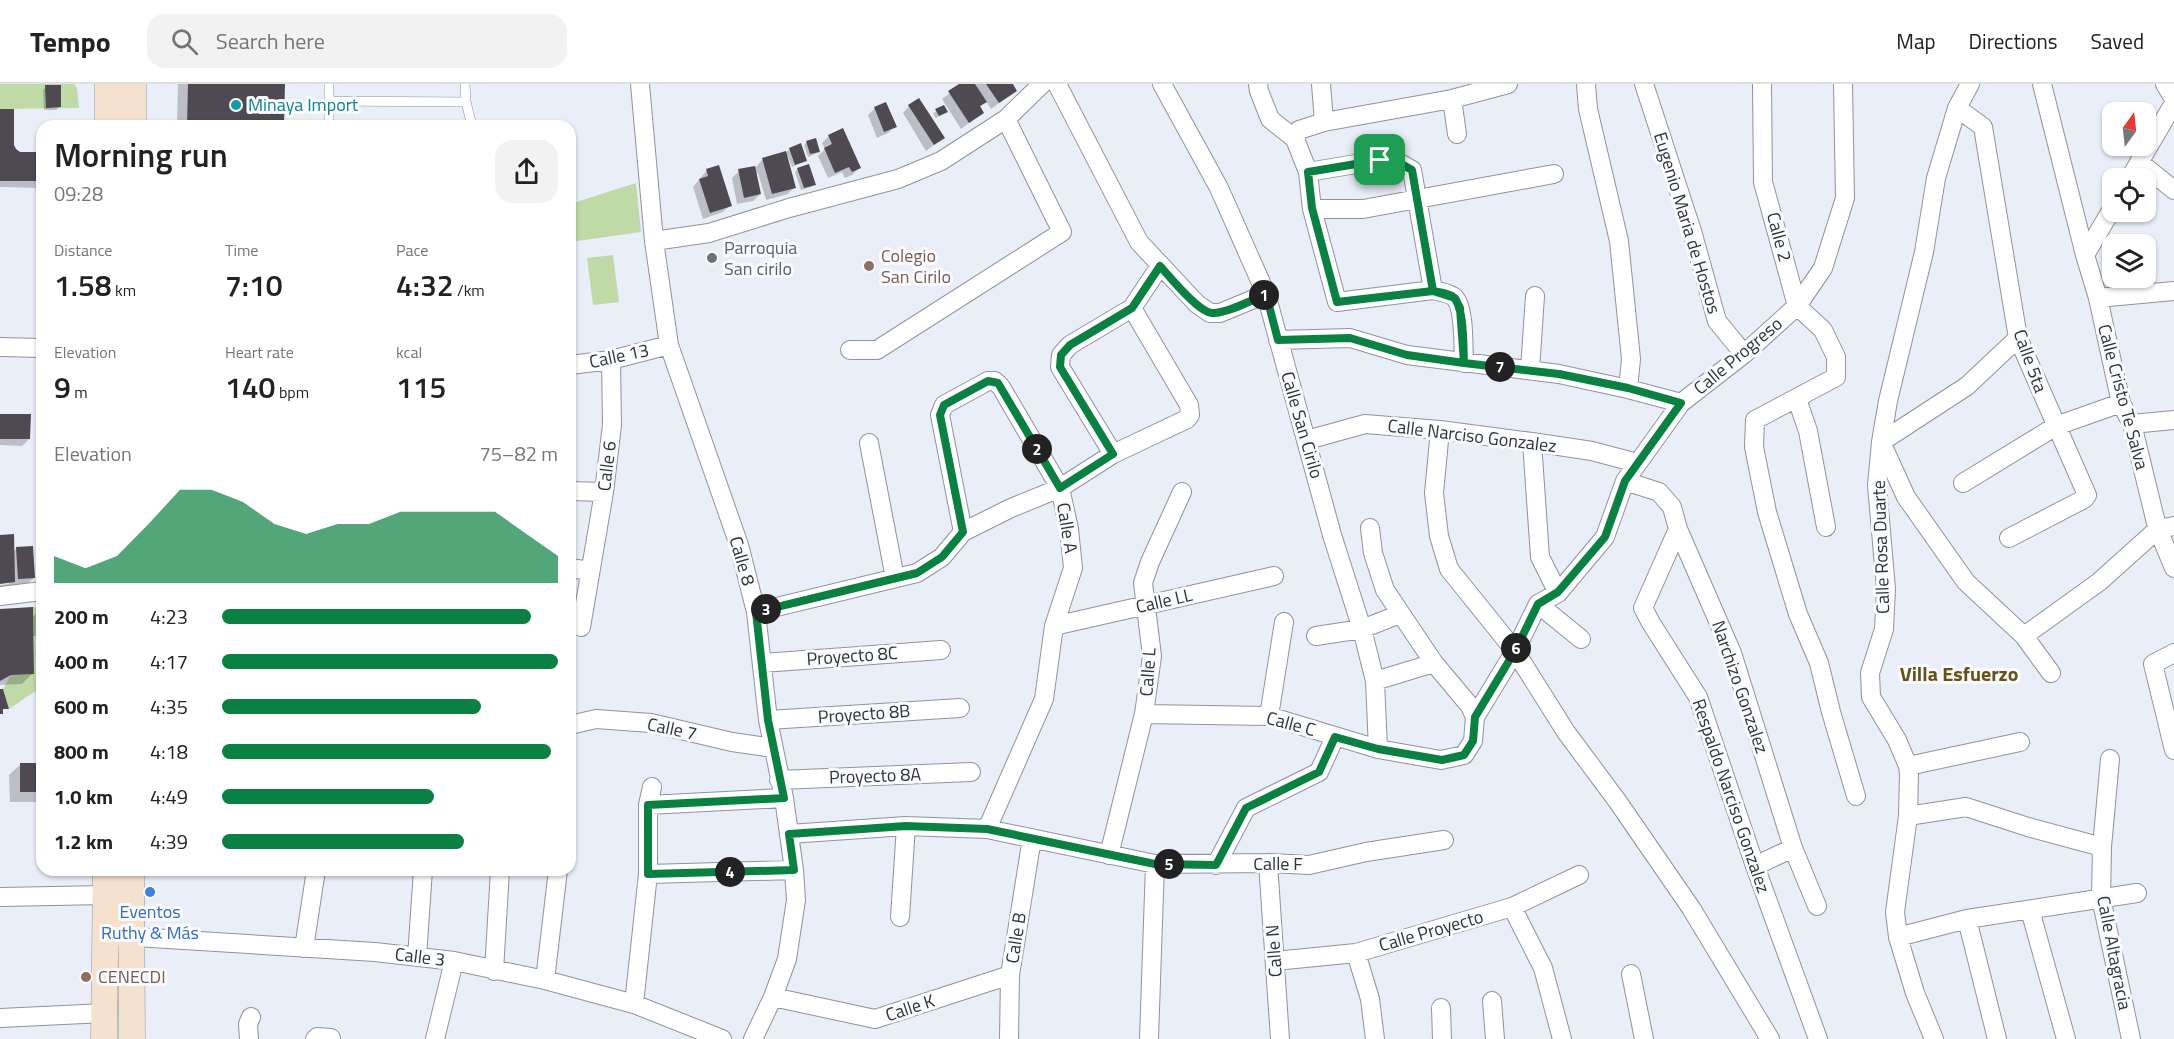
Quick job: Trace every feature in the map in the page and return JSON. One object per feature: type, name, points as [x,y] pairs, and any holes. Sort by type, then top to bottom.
[{"type":"main road","points":[[108,84],[108,120]]},
{"type":"main road","points":[[133,84],[133,120]]},
{"type":"main road","points":[[104,1039],[106,876]]},
{"type":"main road","points":[[131,876],[132,1039]]},
{"type":"street","name":"Calle 8","points":[[640,84],[654,241],[669,345],[739,545],[756,612],[768,720],[784,798],[794,870],[796,900],[787,959],[773,997],[753,1039]]},
{"type":"street","points":[[654,241],[709,233],[898,178],[941,161],[1006,118],[1042,84]]},
{"type":"street","points":[[1057,84],[1138,242],[1197,304],[1210,313],[1220,313],[1266,294]]},
{"type":"street","name":"Calle San Cirilo","points":[[1162,84],[1220,188],[1266,294],[1332,535],[1362,629],[1375,681],[1378,749]]},
{"type":"street","points":[[1258,84],[1270,119],[1295,139],[1308,172],[1312,208],[1337,302],[1433,291],[1455,298],[1460,308],[1464,363]]},
{"type":"street","points":[[1321,84],[1324,122]]},
{"type":"street","points":[[1295,139],[1299,130],[1324,122],[1452,99],[1508,84]]},
{"type":"street","points":[[1586,84],[1588,109],[1619,241],[1631,359],[1628,388]]},
{"type":"street","name":"Eugenio Maria de Hostos","points":[[1644,84],[1692,231],[1717,321],[1744,354]]},
{"type":"street","name":"Calle 2","points":[[1762,84],[1763,182],[1797,306]]},
{"type":"street","name":"Calle Progreso","points":[[1538,604],[1558,592],[1605,537],[1625,481],[1681,403],[1744,354],[1797,306],[1823,268],[1845,198],[1844,84]]},
{"type":"street","name":"Calle Rosa Duarte","points":[[1934,1039],[1915,993],[1898,937],[1895,912],[1908,816],[1908,766],[1897,740],[1871,697],[1870,673],[1884,629],[1886,589],[1877,485],[1888,401],[1924,252],[1936,178],[1957,108],[1970,84]]},
{"type":"street","name":"Calle Cristo Te Salva","points":[[2042,84],[2098,298],[2121,403],[2132,424],[2166,527],[2174,568]]},
{"type":"street","points":[[2136,168],[2174,101],[2165,84]]},
{"type":"street","points":[[1452,99],[1457,134]]},
{"type":"street","name":"Calle 5ta","points":[[1957,108],[1983,127],[2018,338],[2087,495],[2085,499],[2009,538]]},
{"type":"street","points":[[850,350],[877,350],[1062,232],[1006,118]]},
{"type":"street","points":[[1308,172],[1380,160],[1396,161],[1412,170],[1433,291]]},
{"type":"street","points":[[2139,162],[2174,190]]},
{"type":"street","points":[[1312,208],[1363,209],[1554,174]]},
{"type":"street","points":[[2085,255],[2104,222]]},
{"type":"street","points":[[1113,454],[1060,367],[1061,355],[1070,345],[1132,308],[1160,266]]},
{"type":"street","points":[[2098,298],[2174,291]]},
{"type":"street","points":[[1530,370],[1535,296]]},
{"type":"street","points":[[1797,306],[1823,330],[1836,357],[1836,377],[1755,420],[1754,447],[1767,512],[1798,614],[1819,663],[1856,796]]},
{"type":"street","points":[[756,612],[917,573],[942,557],[963,532],[1011,507],[1060,488],[1113,454],[1184,422],[1190,415],[1189,405],[1132,308]]},
{"type":"street","points":[[1278,340],[1350,338],[1407,355],[1530,370],[1628,388],[1681,403]]},
{"type":"street","points":[[2018,338],[1967,386],[1881,442],[1906,496],[1966,582],[2024,636],[2051,673]]},
{"type":"street","name":"Calle 13","points":[[576,364],[611,360],[669,345]]},
{"type":"street","points":[[0,347],[36,348]]},
{"type":"street","name":"Calle 6","points":[[581,627],[604,492],[612,425],[611,360]]},
{"type":"street","name":"Calle A","points":[[963,532],[940,415],[944,405],[988,381],[998,383],[1060,488],[1069,529],[1073,568],[1054,626],[1044,699],[987,829]]},
{"type":"street","points":[[1797,399],[1808,431],[1826,527]]},
{"type":"street","points":[[1963,483],[2056,426],[2121,403]]},
{"type":"street","points":[[2132,424],[2174,420]]},
{"type":"street","name":"Calle Narciso Gonzalez","points":[[1307,440],[1365,424],[1440,430],[1532,442],[1592,451],[1637,463]]},
{"type":"street","points":[[1440,430],[1434,493],[1439,536],[1449,569],[1515,651],[1566,732],[1618,802],[1691,908],[1770,1039]]},
{"type":"street","points":[[869,442],[895,578]]},
{"type":"street","points":[[1532,442],[1540,557],[1558,592]]},
{"type":"street","name":"Narchizo Gonzalez","points":[[1625,481],[1659,492],[1672,507],[1678,529],[1732,653],[1793,848],[1817,906]]},
{"type":"street","points":[[576,491],[604,492]]},
{"type":"street","name":"Calle L","points":[[1109,855],[1144,714],[1152,656],[1143,583],[1150,562],[1182,492]]},
{"type":"street","points":[[2024,636],[2099,582],[2166,527]]},
{"type":"street","points":[[1370,528],[1373,553],[1386,590],[1434,663],[1470,706],[1475,717]]},
{"type":"street","name":"Respaldo Narciso Gonzalez","points":[[1678,529],[1643,608],[1698,697],[1755,866],[1818,1039]]},
{"type":"street","points":[[576,569],[590,570]]},
{"type":"street","name":"Calle LL","points":[[1054,626],[1274,576]]},
{"type":"street","points":[[0,596],[36,592]]},
{"type":"street","points":[[1475,717],[1515,651],[1538,604],[1581,639]]},
{"type":"street","points":[[1316,636],[1362,629],[1400,614]]},
{"type":"street","points":[[1269,716],[1284,622]]},
{"type":"street","name":"Proyecto 8C","points":[[762,663],[941,650]]},
{"type":"street","points":[[2174,653],[2152,664],[2174,750]]},
{"type":"street","points":[[1375,681],[1434,663]]},
{"type":"street","name":"Proyecto 8B","points":[[768,720],[960,708]]},
{"type":"street","name":"Calle C","points":[[1144,714],[1269,716],[1378,749],[1442,760],[1464,755],[1473,741],[1475,717]]},
{"type":"street","name":"Calle 7","points":[[576,724],[596,719],[651,723],[732,742],[773,748]]},
{"type":"street","points":[[1216,865],[1246,808],[1319,772],[1335,737]]},
{"type":"street","points":[[1908,766],[2020,742]]},
{"type":"street","name":"Calle Altagracia","points":[[2110,759],[2102,847],[2101,898],[2132,1039]]},
{"type":"street","name":"Proyecto 8A","points":[[779,780],[971,772]]},
{"type":"street","points":[[634,1004],[648,874],[648,805],[652,787]]},
{"type":"street","points":[[648,805],[784,798]]},
{"type":"street","points":[[1908,816],[1966,807],[2028,828],[2102,847]]},
{"type":"street","points":[[900,917],[906,826]]},
{"type":"street","name":"Calle F","points":[[789,834],[906,826],[987,829],[1155,864],[1216,865],[1309,864],[1366,852],[1444,840]]},
{"type":"street","name":"Calle B","points":[[1009,1039],[1010,975],[1032,838]]},
{"type":"street","points":[[1755,866],[1793,848]]},
{"type":"street","name":"Calle N","points":[[1268,863],[1280,1039]]},
{"type":"street","points":[[1149,1039],[1155,864]]},
{"type":"street","points":[[648,874],[794,870]]},
{"type":"street","name":"Calle Proyecto","points":[[1275,961],[1356,953],[1512,907],[1579,875]]},
{"type":"street","points":[[304,948],[315,876]]},
{"type":"street","points":[[417,957],[423,876]]},
{"type":"street","points":[[494,971],[500,876]]},
{"type":"street","points":[[545,980],[557,876]]},
{"type":"street","points":[[1898,937],[1968,919],[2137,893]]},
{"type":"street","points":[[0,897],[106,896]]},
{"type":"street","points":[[1512,907],[1543,968],[1562,1039]]},
{"type":"street","points":[[2030,910],[2066,1039]]},
{"type":"street","points":[[1968,919],[1997,1039]]},
{"type":"street","name":"Calle 3","points":[[105,936],[304,948],[454,961],[545,980],[634,1004],[722,1039]]},
{"type":"street","points":[[1356,953],[1370,999],[1375,1039]]},
{"type":"street","points":[[435,1039],[454,961]]},
{"type":"street","points":[[1631,974],[1644,1039]]},
{"type":"street","name":"Calle K","points":[[773,997],[875,1019],[1010,975]]},
{"type":"street","points":[[1492,1001],[1495,1039]]},
{"type":"street","points":[[1441,1008],[1442,1039]]},
{"type":"street","points":[[0,1018],[105,1012]]},
{"type":"street","points":[[249,1039],[248,1024],[251,1017]]},
{"type":"lane","points":[[328,120],[329,84]]},
{"type":"lane","points":[[465,84],[470,120]]},
{"type":"lane","points":[[329,101],[466,102]]},
{"type":"green space","points":[[0,84],[74,84],[77,88],[79,108],[0,109]]},
{"type":"green space","points":[[636,183],[641,232],[576,241],[576,202]]},
{"type":"green space","points":[[613,255],[619,302],[593,305],[587,258]]},
{"type":"green space","points":[[33,607],[36,607],[36,692],[9,709],[3,689],[11,675],[34,674]]},
{"type":"building","name":"Minaya Import","points":[[188,84],[285,84],[284,120],[187,120]]},
{"type":"building","points":[[959,84],[975,84],[987,102],[980,106],[984,113],[969,123],[948,91]]},
{"type":"building","points":[[986,84],[1013,84],[1017,91],[999,103]]},
{"type":"building","points":[[45,85],[61,85],[61,107],[46,108]]},
{"type":"building","points":[[919,98],[945,138],[934,145],[908,105]]},
{"type":"building","points":[[886,102],[897,127],[884,132],[874,107]]},
{"type":"building","points":[[944,105],[948,112],[939,116],[935,109]]},
{"type":"building","points":[[0,109],[14,109],[14,145],[20,152],[36,152],[36,181],[0,181]]},
{"type":"building","points":[[843,128],[861,168],[852,172],[849,167],[835,173],[824,148],[832,144],[828,135]]},
{"type":"building","points":[[816,138],[820,152],[810,154],[806,141]]},
{"type":"building","points":[[801,143],[807,161],[795,165],[789,148]]},
{"type":"building","points":[[786,151],[796,188],[772,194],[762,158]]},
{"type":"building","points":[[809,164],[816,185],[804,188],[797,168]]},
{"type":"building","points":[[719,165],[732,206],[710,213],[699,179],[708,176],[706,169]]},
{"type":"building","points":[[755,166],[761,194],[744,198],[738,169]]},
{"type":"building","points":[[0,414],[31,414],[30,439],[0,439]]},
{"type":"building","points":[[14,534],[15,582],[0,584],[0,535]]},
{"type":"building","points":[[33,546],[35,578],[18,579],[16,547]]},
{"type":"building","points":[[33,607],[34,674],[11,675],[0,681],[0,609]]},
{"type":"building","points":[[0,689],[3,689],[9,709],[3,709],[3,714],[0,714]]},
{"type":"building","points":[[20,763],[36,763],[36,792],[20,792]]},
{"type":"place","name":"Minaya Import","points":[[236,105]]},
{"type":"place","name":"Parroquia San cirilo","points":[[712,258]]},
{"type":"place","name":"Colegio San Cirilo","points":[[869,266]]},
{"type":"place","name":"Eventos Ruthy & Más","points":[[150,892]]},
{"type":"place","name":"CENECDI","points":[[86,977]]},
{"type":"district","name":"Villa Esfuerzo","points":[[1959,674]]},
{"type":"route","points":[[1380,160],[1308,172],[1312,208],[1337,302],[1433,291],[1447,294],[1455,298],[1460,308],[1464,363],[1559,374],[1628,388],[1681,403],[1625,481],[1605,537],[1558,592],[1538,604],[1515,651],[1475,717],[1473,741],[1464,755],[1442,760],[1378,749],[1335,737],[1319,772],[1246,808],[1216,865],[1155,864],[987,829],[906,826],[789,834],[794,870],[648,874],[648,805],[784,798],[768,720],[756,612],[917,573],[942,557],[963,532],[940,415],[941,410],[944,405],[988,381],[998,383],[1060,488],[1113,454],[1060,367],[1061,355],[1070,345],[1132,308],[1160,266],[1197,304],[1210,313],[1220,313],[1266,294],[1278,340],[1350,338],[1407,355],[1464,363],[1460,308],[1455,298],[1433,291],[1412,170],[1396,161],[1380,160]]}]
